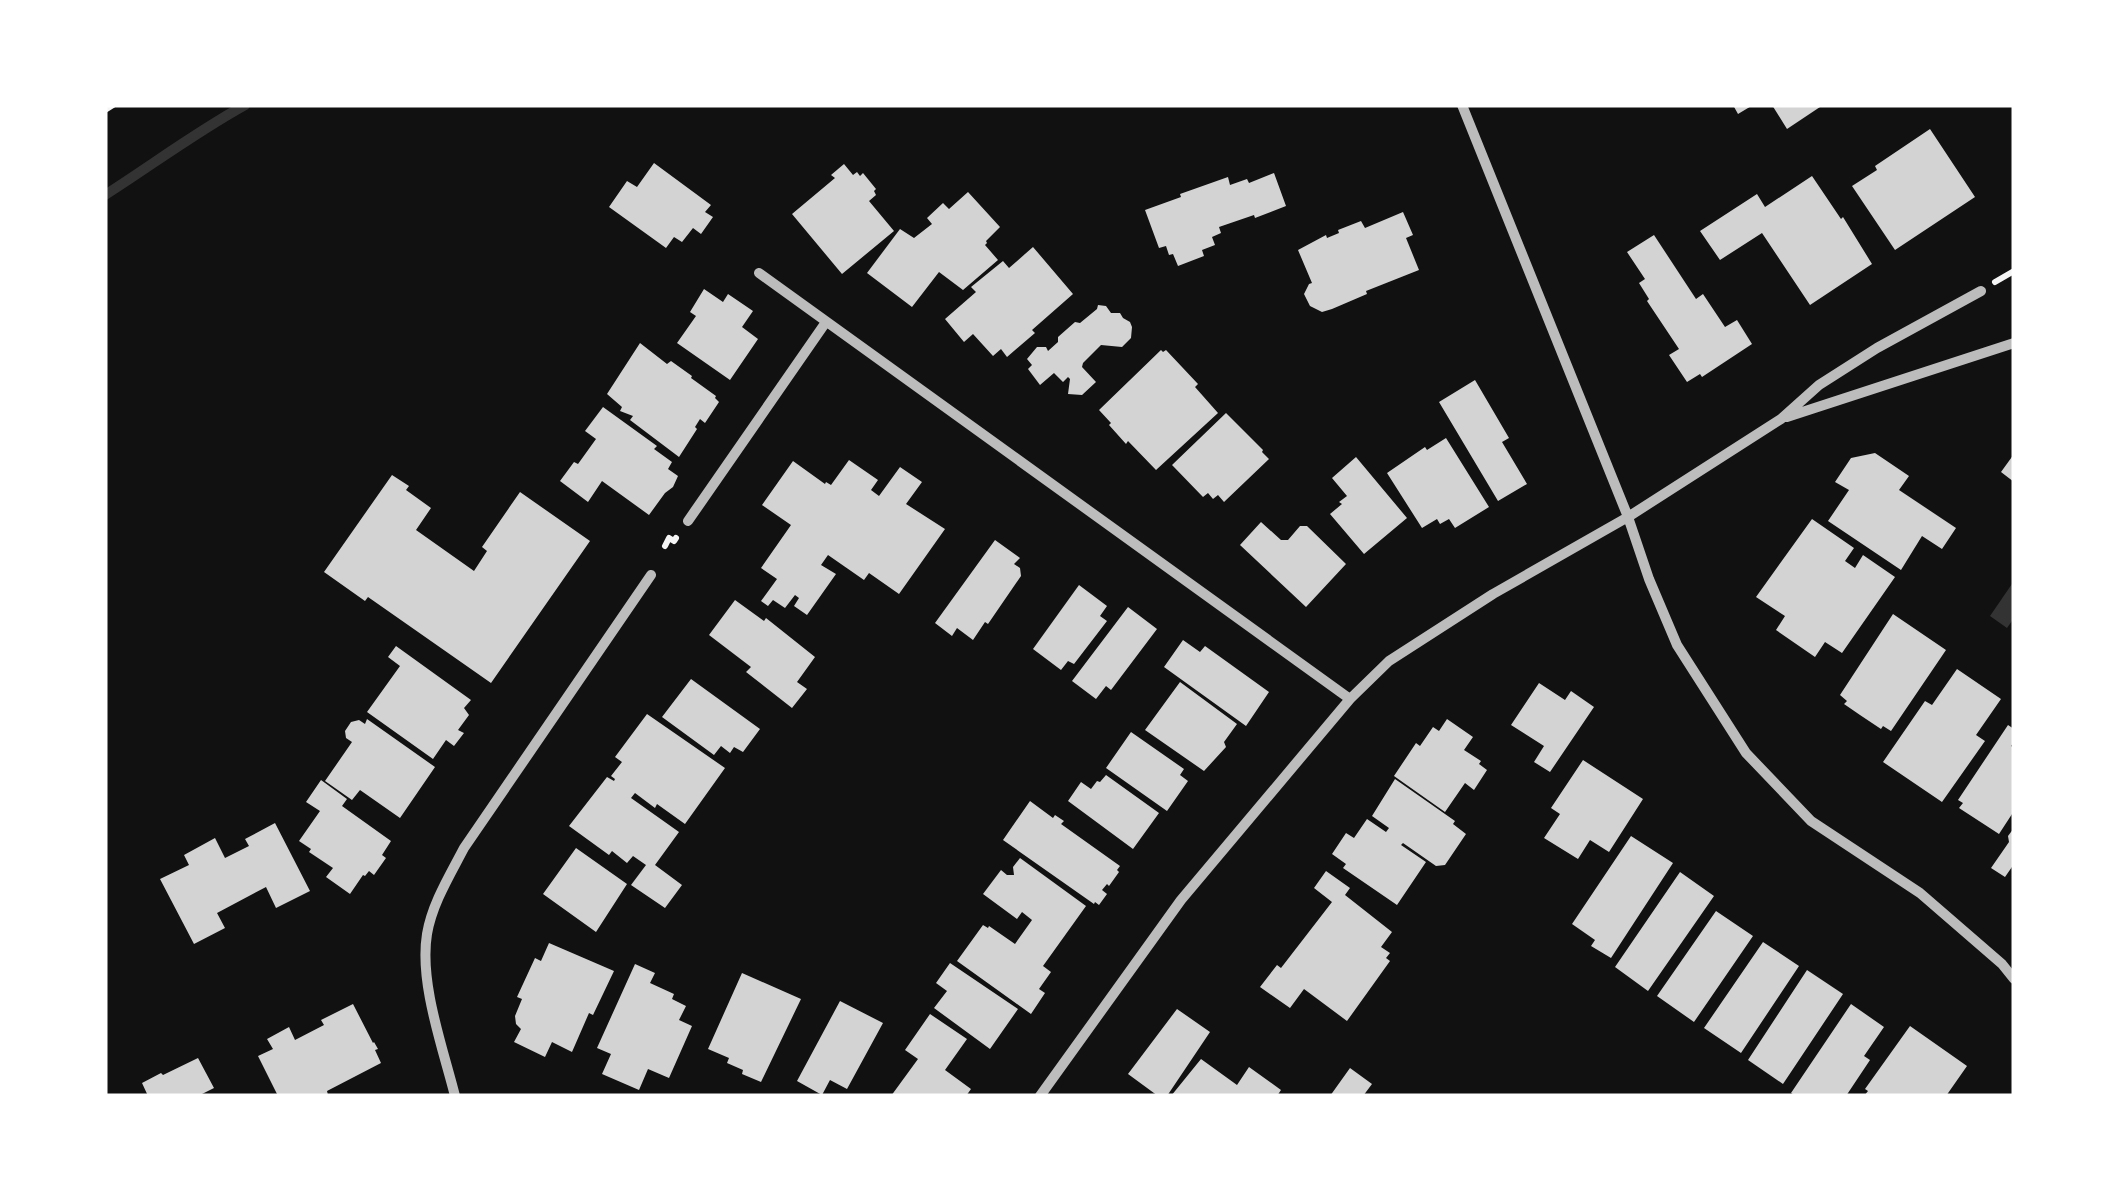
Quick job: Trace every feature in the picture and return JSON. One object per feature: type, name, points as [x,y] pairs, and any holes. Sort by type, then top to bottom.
[{"type":"street","points":[[1462,105],[1678,645],[1746,753],[1811,821],[1920,893],[2014,979]]},
{"type":"street","points":[[759,273],[1350,699]]},
{"type":"street","points":[[1040,1096],[1181,900],[1350,699],[1390,661],[1492,594],[1628,516],[1782,418],[1818,385],[1876,348],[1981,290]]},
{"type":"street","points":[[688,521],[826,322]]},
{"type":"street","points":[[1782,418],[2014,343]]},
{"type":"street","points":[[456,1096],[427,983],[425,956],[432,914],[464,848],[651,576]]},
{"type":"path","points":[[105,110],[113,105]]},
{"type":"shaded area","points":[[2014,581],[2014,618],[2007,628],[1990,616]]},
{"type":"building","points":[[1733,105],[1753,105],[1738,114]]},
{"type":"building","points":[[1772,105],[1823,105],[1787,129]]},
{"type":"building","points":[[1930,129],[1975,197],[1895,250],[1852,186]]},
{"type":"building","points":[[654,163],[711,205],[705,212],[713,217],[701,234],[693,228],[682,242],[674,237],[666,248],[609,207],[627,181],[637,187]]},
{"type":"building","points":[[844,164],[853,175],[863,173],[876,189],[876,195],[869,201],[894,231],[842,274],[792,214],[835,178],[831,175]]},
{"type":"building","points":[[1274,173],[1286,206],[1219,227],[1221,233],[1212,237],[1215,245],[1202,250],[1204,256],[1178,266],[1166,246],[1159,248],[1145,210],[1228,177],[1230,185],[1247,179],[1249,183]]},
{"type":"building","points":[[1812,176],[1872,264],[1810,305],[1762,233],[1720,260],[1700,231],[1757,194],[1765,207]]},
{"type":"building","points":[[968,192],[1000,227],[985,245],[998,260],[963,290],[939,272],[912,307],[867,273],[900,229],[914,238],[932,224],[927,218],[943,203],[949,209]]},
{"type":"building","points":[[1403,212],[1413,235],[1406,238],[1419,270],[1332,309],[1322,312],[1310,306],[1304,294],[1312,283],[1298,250],[1361,221],[1365,228]]},
{"type":"building","points":[[1654,235],[1696,299],[1703,294],[1725,327],[1737,320],[1752,344],[1702,377],[1700,374],[1687,382],[1669,355],[1679,349],[1647,301],[1639,283],[1645,279],[1627,252]]},
{"type":"building","points":[[1033,247],[1073,294],[1007,357],[1001,349],[993,356],[973,334],[964,342],[945,319],[976,292],[971,287],[1003,261],[1009,268]]},
{"type":"building","points":[[704,289],[723,302],[728,294],[753,311],[742,327],[758,339],[730,380],[677,343],[696,316],[690,312]]},
{"type":"building","points":[[1098,305],[1106,306],[1111,313],[1120,313],[1130,322],[1131,338],[1122,347],[1101,345],[1083,363],[1082,367],[1096,382],[1082,395],[1068,394],[1070,379],[1063,382],[1054,373],[1040,385],[1028,369],[1032,365],[1027,359],[1037,347],[1046,347],[1048,351],[1058,337]]},
{"type":"building","points":[[640,343],[667,364],[671,361],[692,376],[719,402],[705,423],[700,419],[679,457],[630,420],[633,416],[620,411],[622,407],[607,394]]},
{"type":"building","points":[[1161,350],[1166,350],[1198,384],[1195,387],[1218,413],[1156,470],[1128,441],[1126,444],[1099,410]]},
{"type":"building","points":[[1475,380],[1509,438],[1502,442],[1527,484],[1498,501],[1439,402]]},
{"type":"building","points":[[603,407],[657,446],[654,449],[672,462],[668,469],[678,476],[649,515],[602,481],[588,502],[560,481],[596,439],[585,431]]},
{"type":"building","points":[[1226,413],[1269,459],[1224,502],[1218,495],[1213,499],[1208,493],[1203,497],[1172,465]]},
{"type":"building","points":[[1446,438],[1489,507],[1455,528],[1449,519],[1440,524],[1437,519],[1422,528],[1387,473]]},
{"type":"building","points":[[1875,453],[1909,476],[1899,490],[1956,528],[1942,549],[1922,536],[1901,570],[1828,521],[1849,490],[1835,482],[1851,458]]},
{"type":"building","points":[[2014,454],[2014,482],[2001,472]]},
{"type":"building","points":[[1356,457],[1407,518],[1364,554],[1330,514],[1347,496],[1332,478]]},
{"type":"building","points":[[849,460],[878,480],[871,490],[879,496],[900,467],[922,482],[906,504],[945,529],[899,594],[869,573],[864,580],[828,555],[821,565],[836,574],[807,615],[794,606],[799,598],[795,595],[785,608],[773,600],[768,606],[761,601],[777,579],[761,568],[791,525],[762,505],[793,461],[831,485]]},
{"type":"building","points":[[392,475],[431,508],[416,530],[474,571],[487,551],[482,547],[520,492],[590,541],[491,683],[368,597],[365,601],[324,572]]},
{"type":"building","points":[[1812,519],[1854,548],[1845,561],[1855,568],[1863,555],[1895,577],[1842,653],[1825,642],[1815,657],[1776,630],[1785,616],[1756,597]]},
{"type":"building","points":[[1261,522],[1281,540],[1288,540],[1300,526],[1307,526],[1346,564],[1306,607],[1240,545]]},
{"type":"building","points":[[995,540],[1020,558],[1014,564],[1020,568],[1021,576],[973,640],[957,628],[952,636],[935,623]]},
{"type":"building","points":[[1079,585],[1107,606],[1100,616],[1107,621],[1074,664],[1068,661],[1061,670],[1033,649]]},
{"type":"building","points":[[735,600],[764,621],[766,618],[815,657],[797,682],[807,689],[792,708],[746,672],[751,667],[709,635]]},
{"type":"building","points":[[1128,607],[1157,629],[1111,690],[1106,686],[1096,699],[1072,681]]},
{"type":"building","points":[[1893,614],[1946,650],[1891,731],[1883,726],[1881,729],[1844,704],[1847,701],[1840,695]]},
{"type":"building","points":[[1183,640],[1200,652],[1205,646],[1269,692],[1246,726],[1164,667]]},
{"type":"building","points":[[396,646],[471,700],[464,708],[469,715],[458,730],[464,733],[454,746],[446,740],[433,759],[367,712],[400,666],[388,657]]},
{"type":"building","points":[[1957,669],[2001,699],[1976,735],[1985,741],[1942,802],[1883,762],[1925,701],[1932,705]]},
{"type":"building","points":[[691,679],[760,729],[743,752],[734,747],[730,753],[721,746],[714,755],[662,717]]},
{"type":"building","points":[[1180,682],[1237,724],[1224,742],[1226,747],[1204,771],[1145,730]]},
{"type":"building","points":[[1539,683],[1565,700],[1571,691],[1594,707],[1550,772],[1534,762],[1544,746],[1511,725]]},
{"type":"building","points":[[647,714],[725,768],[685,824],[635,793],[631,798],[679,832],[655,865],[682,885],[665,908],[631,885],[646,865],[633,856],[627,863],[612,851],[609,855],[569,826],[607,777],[614,781],[611,776],[622,762],[615,757]]},
{"type":"building","points":[[367,719],[435,767],[400,818],[360,790],[352,800],[325,781],[352,742],[345,731],[351,722],[359,720],[365,724]]},
{"type":"building","points":[[1447,719],[1473,737],[1464,750],[1487,770],[1474,790],[1465,783],[1445,812],[1394,776],[1416,743],[1420,746],[1433,727],[1439,731]]},
{"type":"building","points":[[2008,725],[2014,729],[2014,811],[1999,834],[1959,808],[1963,803],[1958,800]]},
{"type":"building","points":[[1131,732],[1184,769],[1180,775],[1188,781],[1167,811],[1106,768]]},
{"type":"building","points":[[1583,760],[1643,799],[1609,852],[1590,840],[1578,859],[1544,838],[1560,814],[1551,808]]},
{"type":"building","points":[[1106,775],[1159,813],[1133,849],[1068,801],[1081,782],[1091,789]]},
{"type":"building","points":[[1395,779],[1455,821],[1453,824],[1466,834],[1445,865],[1436,866],[1401,845],[1426,862],[1397,905],[1343,868],[1346,864],[1332,854],[1346,833],[1354,838],[1367,819],[1386,832],[1389,828],[1372,816]]},
{"type":"building","points":[[321,780],[347,799],[342,806],[391,841],[382,855],[386,858],[374,875],[369,871],[363,875],[350,894],[326,877],[333,868],[299,841],[320,811],[306,802]]},
{"type":"building","points":[[1030,801],[1064,821],[1061,824],[1120,866],[1109,886],[1102,890],[1107,894],[1099,905],[1003,840]]},
{"type":"building","points":[[275,823],[310,891],[276,908],[266,887],[217,913],[225,928],[194,944],[160,879],[189,865],[184,855],[215,838],[225,858],[249,846],[245,839]]},
{"type":"building","points":[[2014,828],[2014,864],[2005,877],[1991,868]]},
{"type":"building","points":[[1631,836],[1673,863],[1611,958],[1591,946],[1595,940],[1572,924]]},
{"type":"building","points":[[576,848],[627,884],[596,932],[543,894]]},
{"type":"building","points":[[1020,858],[1086,906],[1043,966],[1051,972],[1039,989],[1045,993],[1031,1014],[957,961],[983,925],[1015,944],[1032,920],[1022,912],[1017,919],[983,894],[1001,870],[1014,875],[1013,867]]},
{"type":"building","points":[[1326,871],[1350,888],[1345,895],[1392,932],[1381,947],[1390,953],[1386,958],[1390,961],[1347,1021],[1304,989],[1290,1008],[1260,987],[1277,965],[1281,968],[1332,902],[1314,888]]},
{"type":"building","points":[[1680,872],[1714,896],[1648,991],[1615,967]]},
{"type":"building","points":[[1716,911],[1753,936],[1694,1022],[1657,996]]},
{"type":"building","points":[[1763,942],[1799,966],[1741,1053],[1704,1028]]},
{"type":"building","points":[[549,943],[614,971],[572,1052],[552,1042],[545,1057],[514,1042],[521,1029],[515,1016],[522,999],[517,997],[535,958],[541,961]]},
{"type":"building","points":[[950,963],[1018,1009],[990,1049],[934,1008],[947,991],[936,983]]},
{"type":"building","points":[[635,964],[655,973],[650,983],[674,994],[672,999],[686,1006],[679,1020],[692,1026],[669,1078],[648,1069],[639,1090],[602,1074],[611,1054],[597,1048]]},
{"type":"building","points":[[1807,970],[1843,994],[1783,1084],[1748,1060]]},
{"type":"building","points":[[742,973],[801,999],[761,1082],[727,1063],[729,1058],[708,1049]]},
{"type":"building","points":[[840,1001],[883,1023],[847,1089],[830,1080],[822,1095],[797,1081]]},
{"type":"building","points":[[353,1004],[378,1049],[375,1050],[381,1063],[327,1091],[326,1096],[278,1096],[258,1056],[273,1049],[267,1039],[289,1027],[295,1040],[324,1025],[321,1020]]},
{"type":"building","points":[[1851,1004],[1884,1027],[1864,1056],[1870,1060],[1846,1096],[1791,1093]]},
{"type":"building","points":[[1177,1009],[1210,1032],[1167,1096],[1158,1096],[1128,1074]]},
{"type":"building","points":[[930,1014],[967,1039],[945,1070],[971,1089],[966,1096],[891,1096],[918,1059],[905,1050]]},
{"type":"building","points":[[1910,1026],[1967,1066],[1946,1096],[1864,1096],[1868,1091],[1865,1089]]},
{"type":"building","points":[[198,1058],[214,1088],[198,1096],[148,1096],[142,1083]]},
{"type":"building","points":[[1201,1059],[1237,1085],[1249,1067],[1281,1090],[1277,1096],[1171,1096]]},
{"type":"building","points":[[1350,1068],[1372,1084],[1363,1096],[1330,1096]]},
{"type":"waterway","points":[[105,195],[245,105]]}]
